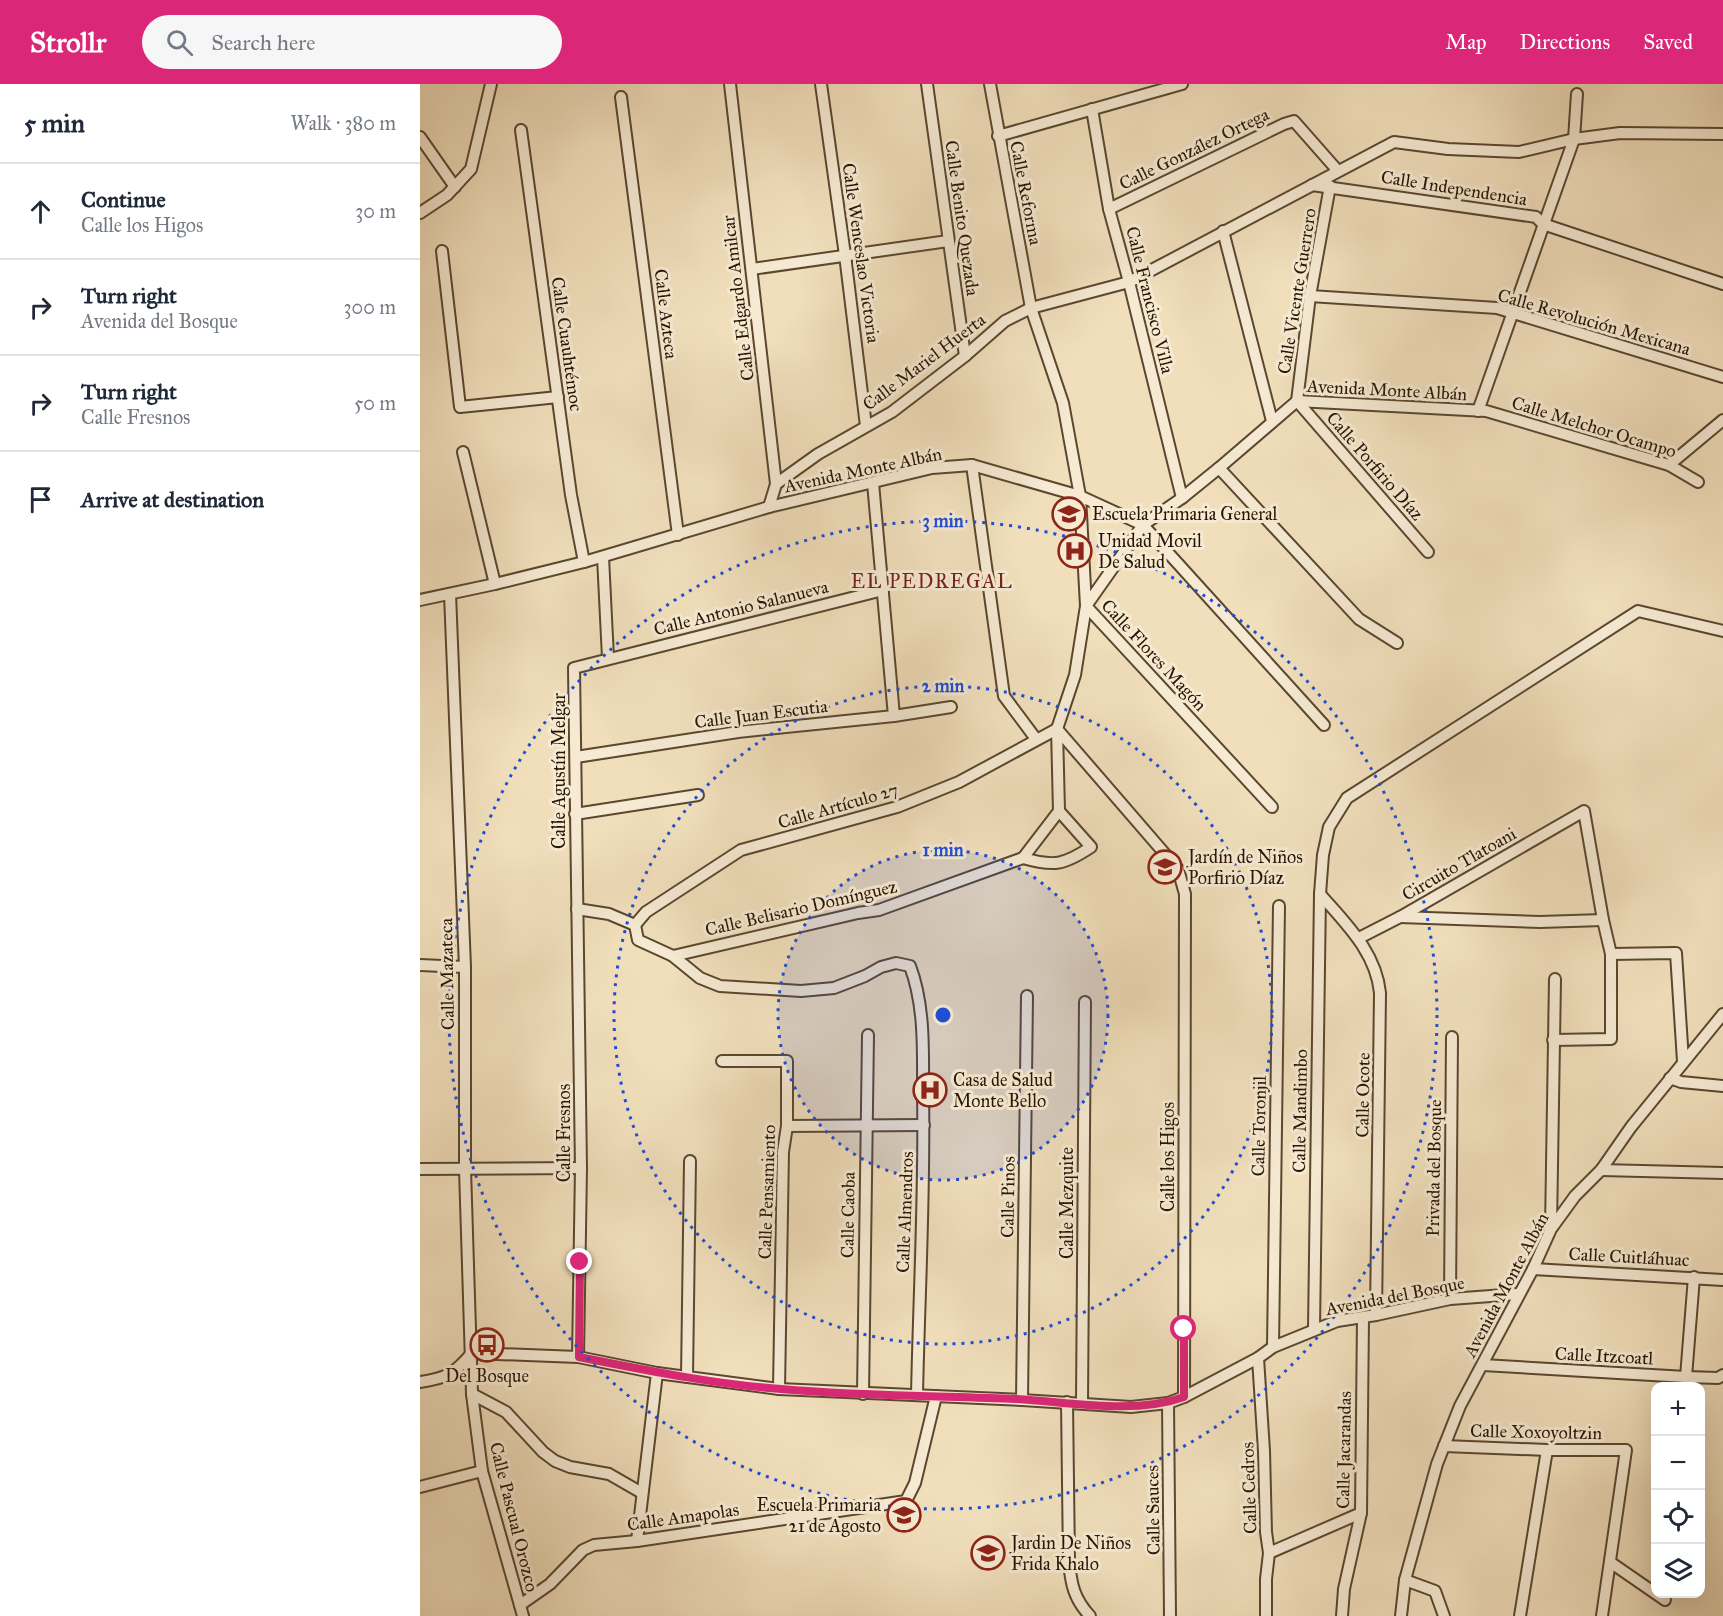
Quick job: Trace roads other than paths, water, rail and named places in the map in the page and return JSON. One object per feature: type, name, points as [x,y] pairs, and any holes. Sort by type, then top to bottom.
[{"type":"street","points":[[420,213],[447,195],[471,169],[491,84]]},
{"type":"street","name":"Calle Edgardo Amilcar","points":[[730,84],[776,484],[769,507]]},
{"type":"street","name":"Calle Wenceslao Victoria","points":[[821,84],[866,426]]},
{"type":"street","name":"Calle Benito Quezada","points":[[927,84],[965,356]]},
{"type":"street","name":"Calle Reforma","points":[[990,84],[1031,308],[1063,403],[1080,496]]},
{"type":"street","points":[[998,136],[1175,85]]},
{"type":"street","name":"Avenida Monte Albán","points":[[420,600],[584,562],[678,536],[769,507],[932,468],[972,465],[1080,496],[1143,525],[1182,498],[1297,401],[1478,411],[1542,224],[1574,139],[1577,94]]},
{"type":"street","name":"Calle Azteca","points":[[621,97],[678,536]]},
{"type":"street","name":"Calle Francisco Villa","points":[[1092,109],[1109,209],[1130,282],[1182,498]]},
{"type":"street","name":"Calle González Ortega","points":[[1109,209],[1294,121],[1338,171]]},
{"type":"street","name":"Calle Cuauhtémoc","points":[[520,130],[570,495],[584,562]]},
{"type":"street","points":[[1311,185],[1394,142],[1448,149],[1519,152],[1574,139],[1620,133],[1723,134]]},
{"type":"street","points":[[420,137],[454,187]]},
{"type":"street","name":"Calle Mariel Huerta","points":[[776,484],[818,454],[892,412],[965,356],[1005,321],[1031,308],[1130,282],[1311,185]]},
{"type":"street","name":"Calle Independencia","points":[[1311,185],[1536,217],[1542,224],[1723,284]]},
{"type":"street","name":"Calle Vicente Guerrero","points":[[1297,401],[1310,296],[1330,186]]},
{"type":"street","points":[[1223,231],[1272,421]]},
{"type":"street","points":[[752,269],[948,240]]},
{"type":"street","points":[[442,251],[460,407],[558,397]]},
{"type":"street","name":"Calle Revolución Mexicana","points":[[1310,296],[1497,308],[1723,377]]},
{"type":"street","name":"Calle Porfirio Díaz","points":[[1297,401],[1428,552]]},
{"type":"street","name":"Calle Melchor Ocampo","points":[[1478,411],[1486,411],[1669,465],[1698,482]]},
{"type":"street","points":[[1669,465],[1723,420]]},
{"type":"street","points":[[463,452],[495,584]]},
{"type":"street","points":[[972,465],[1004,696],[1036,739]]},
{"type":"street","points":[[1219,468],[1359,619],[1397,643]]},
{"type":"street","points":[[873,483],[894,716]]},
{"type":"street","name":"Calle Flores Magón","points":[[1080,496],[1086,606],[1272,807]]},
{"type":"street","points":[[1059,811],[1091,847],[1071,860],[1044,864],[1023,858],[1059,811],[1057,729],[1075,675],[1086,606],[1143,525],[1324,725]]},
{"type":"street","points":[[603,556],[608,658]]},
{"type":"street","name":"Calle Antonio Salanueva","points":[[608,658],[883,590]]},
{"type":"street","name":"Calle Mazateca","points":[[450,594],[465,967],[465,1169],[472,1353]]},
{"type":"street","name":"Calle Mandimbo","points":[[1314,1329],[1320,894],[1323,855],[1329,827],[1347,798],[1638,611],[1723,631]]},
{"type":"street","name":"Calle Agustín Melgar","points":[[577,909],[574,668],[608,658]]},
{"type":"street","name":"Calle Juan Escutia","points":[[576,757],[738,732],[894,716],[951,707]]},
{"type":"street","name":"Calle Artículo 27","points":[[635,924],[646,912],[741,850],[897,807],[959,782],[1057,729]]},
{"type":"street","name":"Calle los Higos","points":[[1057,729],[1178,868],[1185,894],[1184,1397]]},
{"type":"street","points":[[575,814],[698,795]]},
{"type":"street","name":"Circuito Tlatoani","points":[[1584,811],[1603,920],[1540,922],[1400,917],[1584,811]]},
{"type":"street","name":"Calle Belisario Domínguez","points":[[673,956],[879,910],[1023,858]]},
{"type":"street","name":"Calle Ocote","points":[[1320,894],[1359,938],[1379,976],[1376,1315]]},
{"type":"street","name":"Calle Toronjil","points":[[1273,1347],[1279,906]]},
{"type":"street","points":[[577,909],[609,914],[635,924],[638,940],[673,956]]},
{"type":"street","name":"Calle Fresnos","points":[[577,909],[581,1168],[579,1357]]},
{"type":"street","points":[[1359,938],[1400,917]]},
{"type":"street","points":[[1553,1040],[1611,1039],[1611,954],[1603,920]]},
{"type":"street","points":[[1611,954],[1676,953],[1683,1061]]},
{"type":"street","name":"Calle Almendros","points":[[673,956],[700,978],[720,986],[801,991],[834,988],[866,976],[881,967],[896,963],[910,966],[916,982],[922,1029],[924,1125],[917,1395]]},
{"type":"street","points":[[420,965],[465,967]]},
{"type":"street","points":[[1551,1229],[1555,979]]},
{"type":"street","name":"Calle Pinos","points":[[1022,1400],[1027,996]]},
{"type":"street","name":"Calle Mezquite","points":[[1082,1403],[1085,1002]]},
{"type":"street","name":"Avenida Monte Albán","points":[[1401,1616],[1405,1580],[1437,1464],[1460,1406],[1533,1269],[1551,1229],[1575,1196],[1601,1170],[1630,1127],[1723,1014]]},
{"type":"street","name":"Calle Caoba","points":[[863,1394],[868,1035]]},
{"type":"street","name":"Privada del Bosque","points":[[1450,1299],[1452,1037]]},
{"type":"street","name":"Calle Pensamiento","points":[[722,1061],[787,1061],[779,1389]]},
{"type":"street","points":[[1670,1078],[1681,1082],[1723,1086]]},
{"type":"street","points":[[787,1126],[924,1125]]},
{"type":"street","points":[[687,1377],[690,1161]]},
{"type":"street","points":[[420,1169],[581,1168]]},
{"type":"street","points":[[1601,1170],[1723,1173]]},
{"type":"street","name":"Calle Cuitláhuac","points":[[1533,1269],[1723,1280]]},
{"type":"street","points":[[1686,1377],[1694,1277]]},
{"type":"street","name":"Avenida del Bosque","points":[[472,1353],[579,1357],[657,1373],[779,1389],[1131,1407],[1168,1403],[1184,1397],[1258,1358],[1273,1347],[1337,1321],[1363,1318],[1450,1299],[1518,1294]]},
{"type":"street","name":"Calle Jacarandas","points":[[1342,1616],[1344,1589],[1361,1513],[1363,1318]]},
{"type":"street","points":[[420,1383],[449,1376],[457,1371],[472,1353]]},
{"type":"street","name":"Calle Pascual Orozco","points":[[472,1353],[471,1394],[482,1472],[523,1616]]},
{"type":"street","name":"Calle Cedros","points":[[1258,1358],[1266,1532],[1269,1553],[1266,1616]]},
{"type":"street","name":"Calle Itzcoatl","points":[[1483,1365],[1686,1377],[1718,1378],[1723,1375]]},
{"type":"street","points":[[637,1542],[657,1373]]},
{"type":"street","points":[[471,1394],[506,1412],[543,1452],[555,1461],[570,1467],[609,1474],[642,1493]]},
{"type":"street","name":"Calle Amapolas","points":[[520,1605],[550,1584],[582,1550],[594,1545],[637,1542],[906,1501],[915,1484],[936,1396]]},
{"type":"street","points":[[1067,1402],[1071,1586],[1078,1601],[1090,1616]]},
{"type":"street","name":"Calle Sauces","points":[[1168,1403],[1170,1616]]},
{"type":"street","name":"Calle Xoxoyoltzin","points":[[1444,1446],[1626,1450],[1610,1563]]},
{"type":"street","points":[[1520,1616],[1547,1450]]},
{"type":"street","points":[[420,1487],[482,1472]]},
{"type":"street","points":[[1269,1553],[1361,1513]]},
{"type":"street","points":[[1602,1616],[1610,1563],[1665,1600]]},
{"type":"street","points":[[1405,1580],[1435,1590],[1444,1616]]},
{"type":"place","name":"Escuela Primaria General","points":[[1069,514]]},
{"type":"place","name":"Unidad Movil De Salud","points":[[1075,551]]},
{"type":"place","name":"Jardín de Niños Porfirio Díaz","points":[[1165,867]]},
{"type":"place","name":"Casa de Salud Monte Bello","points":[[930,1090]]},
{"type":"place","name":"Del Bosque","points":[[487,1345]]},
{"type":"place","name":"Escuela Primaria 21 de Agosto","points":[[904,1515]]},
{"type":"place","name":"Jardin De Niños Frida Khalo","points":[[988,1553]]},
{"type":"district","name":"EL PEDREGAL","points":[[932,581]]}]
